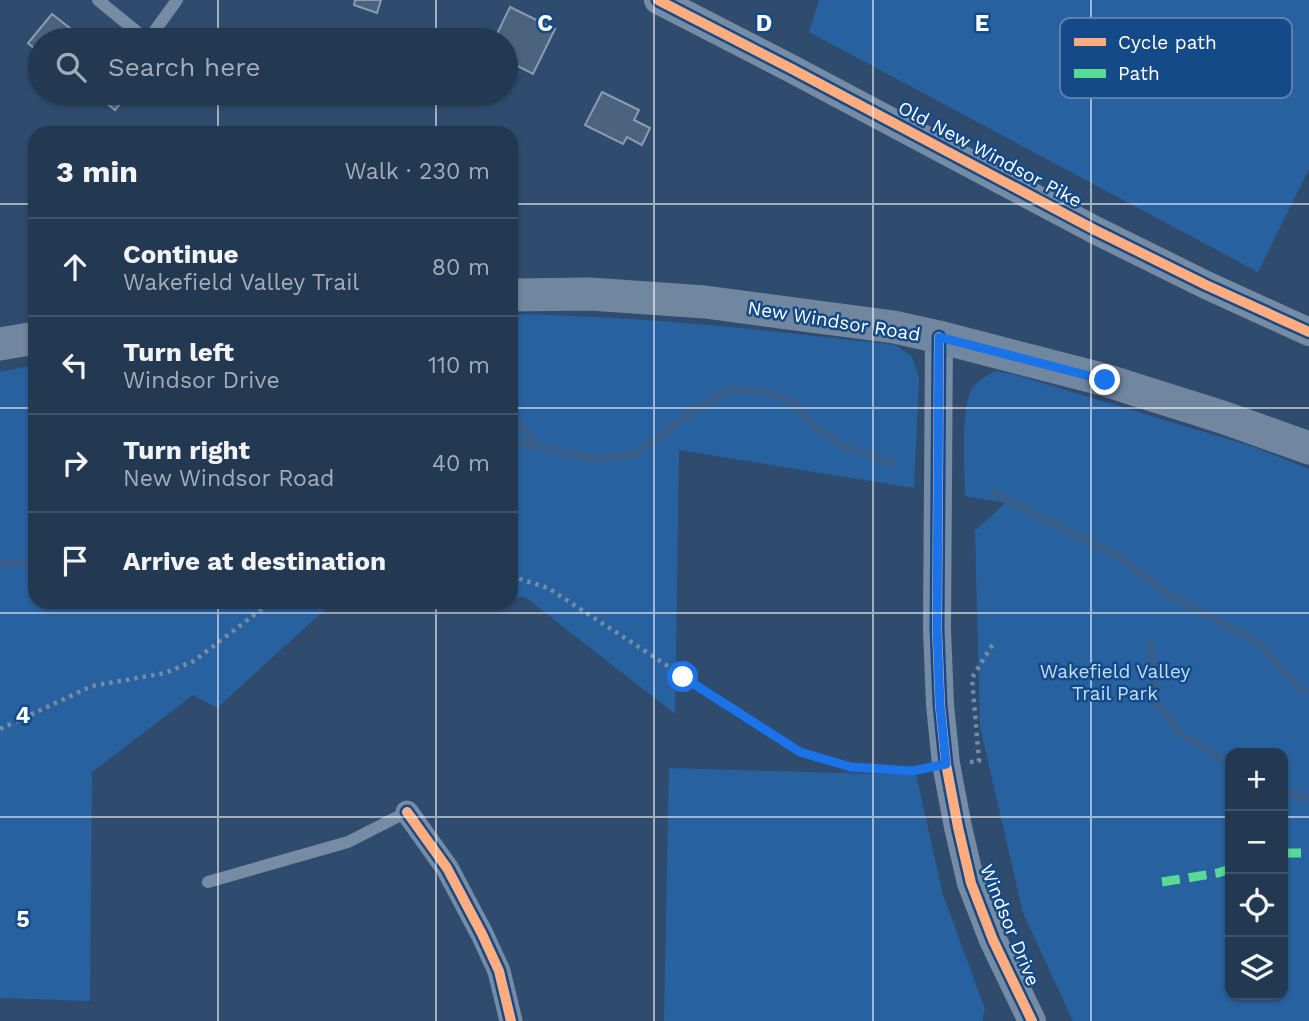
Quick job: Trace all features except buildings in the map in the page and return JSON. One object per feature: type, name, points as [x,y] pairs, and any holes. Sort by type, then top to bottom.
[{"type":"main road","name":"New Windsor Road","points":[[518,295],[590,294],[705,302],[871,324],[939,337],[1105,380],[1222,417],[1309,449]]},
{"type":"main road","points":[[0,344],[28,339]]},
{"type":"street","name":"Old New Windsor Pike","points":[[658,0],[1095,230],[1206,285],[1309,331]]},
{"type":"street","name":"Windsor Drive","points":[[939,337],[937,629],[946,764],[971,883],[993,940],[1032,1021]]},
{"type":"street","points":[[407,812],[447,868],[482,934],[499,971],[511,1021]]},
{"type":"lane","points":[[98,0],[133,28]]},
{"type":"lane","points":[[157,28],[177,0]]},
{"type":"lane","points":[[208,882],[348,842],[407,812]]},
{"type":"path","points":[[518,578],[548,588],[800,752],[851,767],[912,771],[979,761],[972,678],[994,642]]},
{"type":"path","points":[[0,729],[92,686],[165,673],[194,661],[261,609]]},
{"type":"green space","points":[[819,0],[1309,0],[1309,169],[1258,272],[809,32]]},
{"type":"green space","points":[[518,314],[752,329],[896,345],[912,357],[919,378],[914,488],[679,450],[675,714],[525,597],[518,597]]},
{"type":"green space","points":[[28,366],[28,609],[325,609],[217,708],[193,695],[92,772],[90,1001],[0,998],[0,372]]},
{"type":"green space","name":"Wakefield Valley Trail Park","points":[[996,371],[1016,375],[1254,447],[1309,469],[1309,1021],[1073,1021],[1023,913],[980,727],[975,531],[1005,503],[965,496],[965,414],[971,391],[985,377]]},
{"type":"green space","points":[[669,768],[916,775],[943,895],[985,1009],[982,1021],[664,1021]]},
{"type":"waterway","points":[[518,442],[595,459],[636,454],[689,414],[730,390],[765,391],[795,403],[813,426],[843,445],[894,464]]},
{"type":"waterway","points":[[518,420],[536,446]]},
{"type":"waterway","points":[[993,493],[1118,556],[1169,595],[1258,642],[1300,689],[1309,691]]},
{"type":"waterway","points":[[0,564],[28,562]]},
{"type":"waterway","points":[[1150,644],[1157,703],[1183,735],[1225,761]]},
{"type":"waterway","points":[[1288,792],[1309,799]]},
{"type":"marked path","points":[[1288,853],[1309,853]]},
{"type":"marked path","points":[[1162,882],[1225,871]]},
{"type":"cycle path","points":[[658,0],[1095,230],[1309,332]]},
{"type":"cycle path","points":[[939,337],[937,629],[946,764],[971,883],[993,940],[1032,1021]]},
{"type":"cycle path","points":[[407,812],[447,868],[482,934],[499,971],[511,1021]]},
{"type":"route","points":[[683,677],[800,752],[851,767],[912,771],[946,764],[937,629],[939,337],[1105,380]]}]
